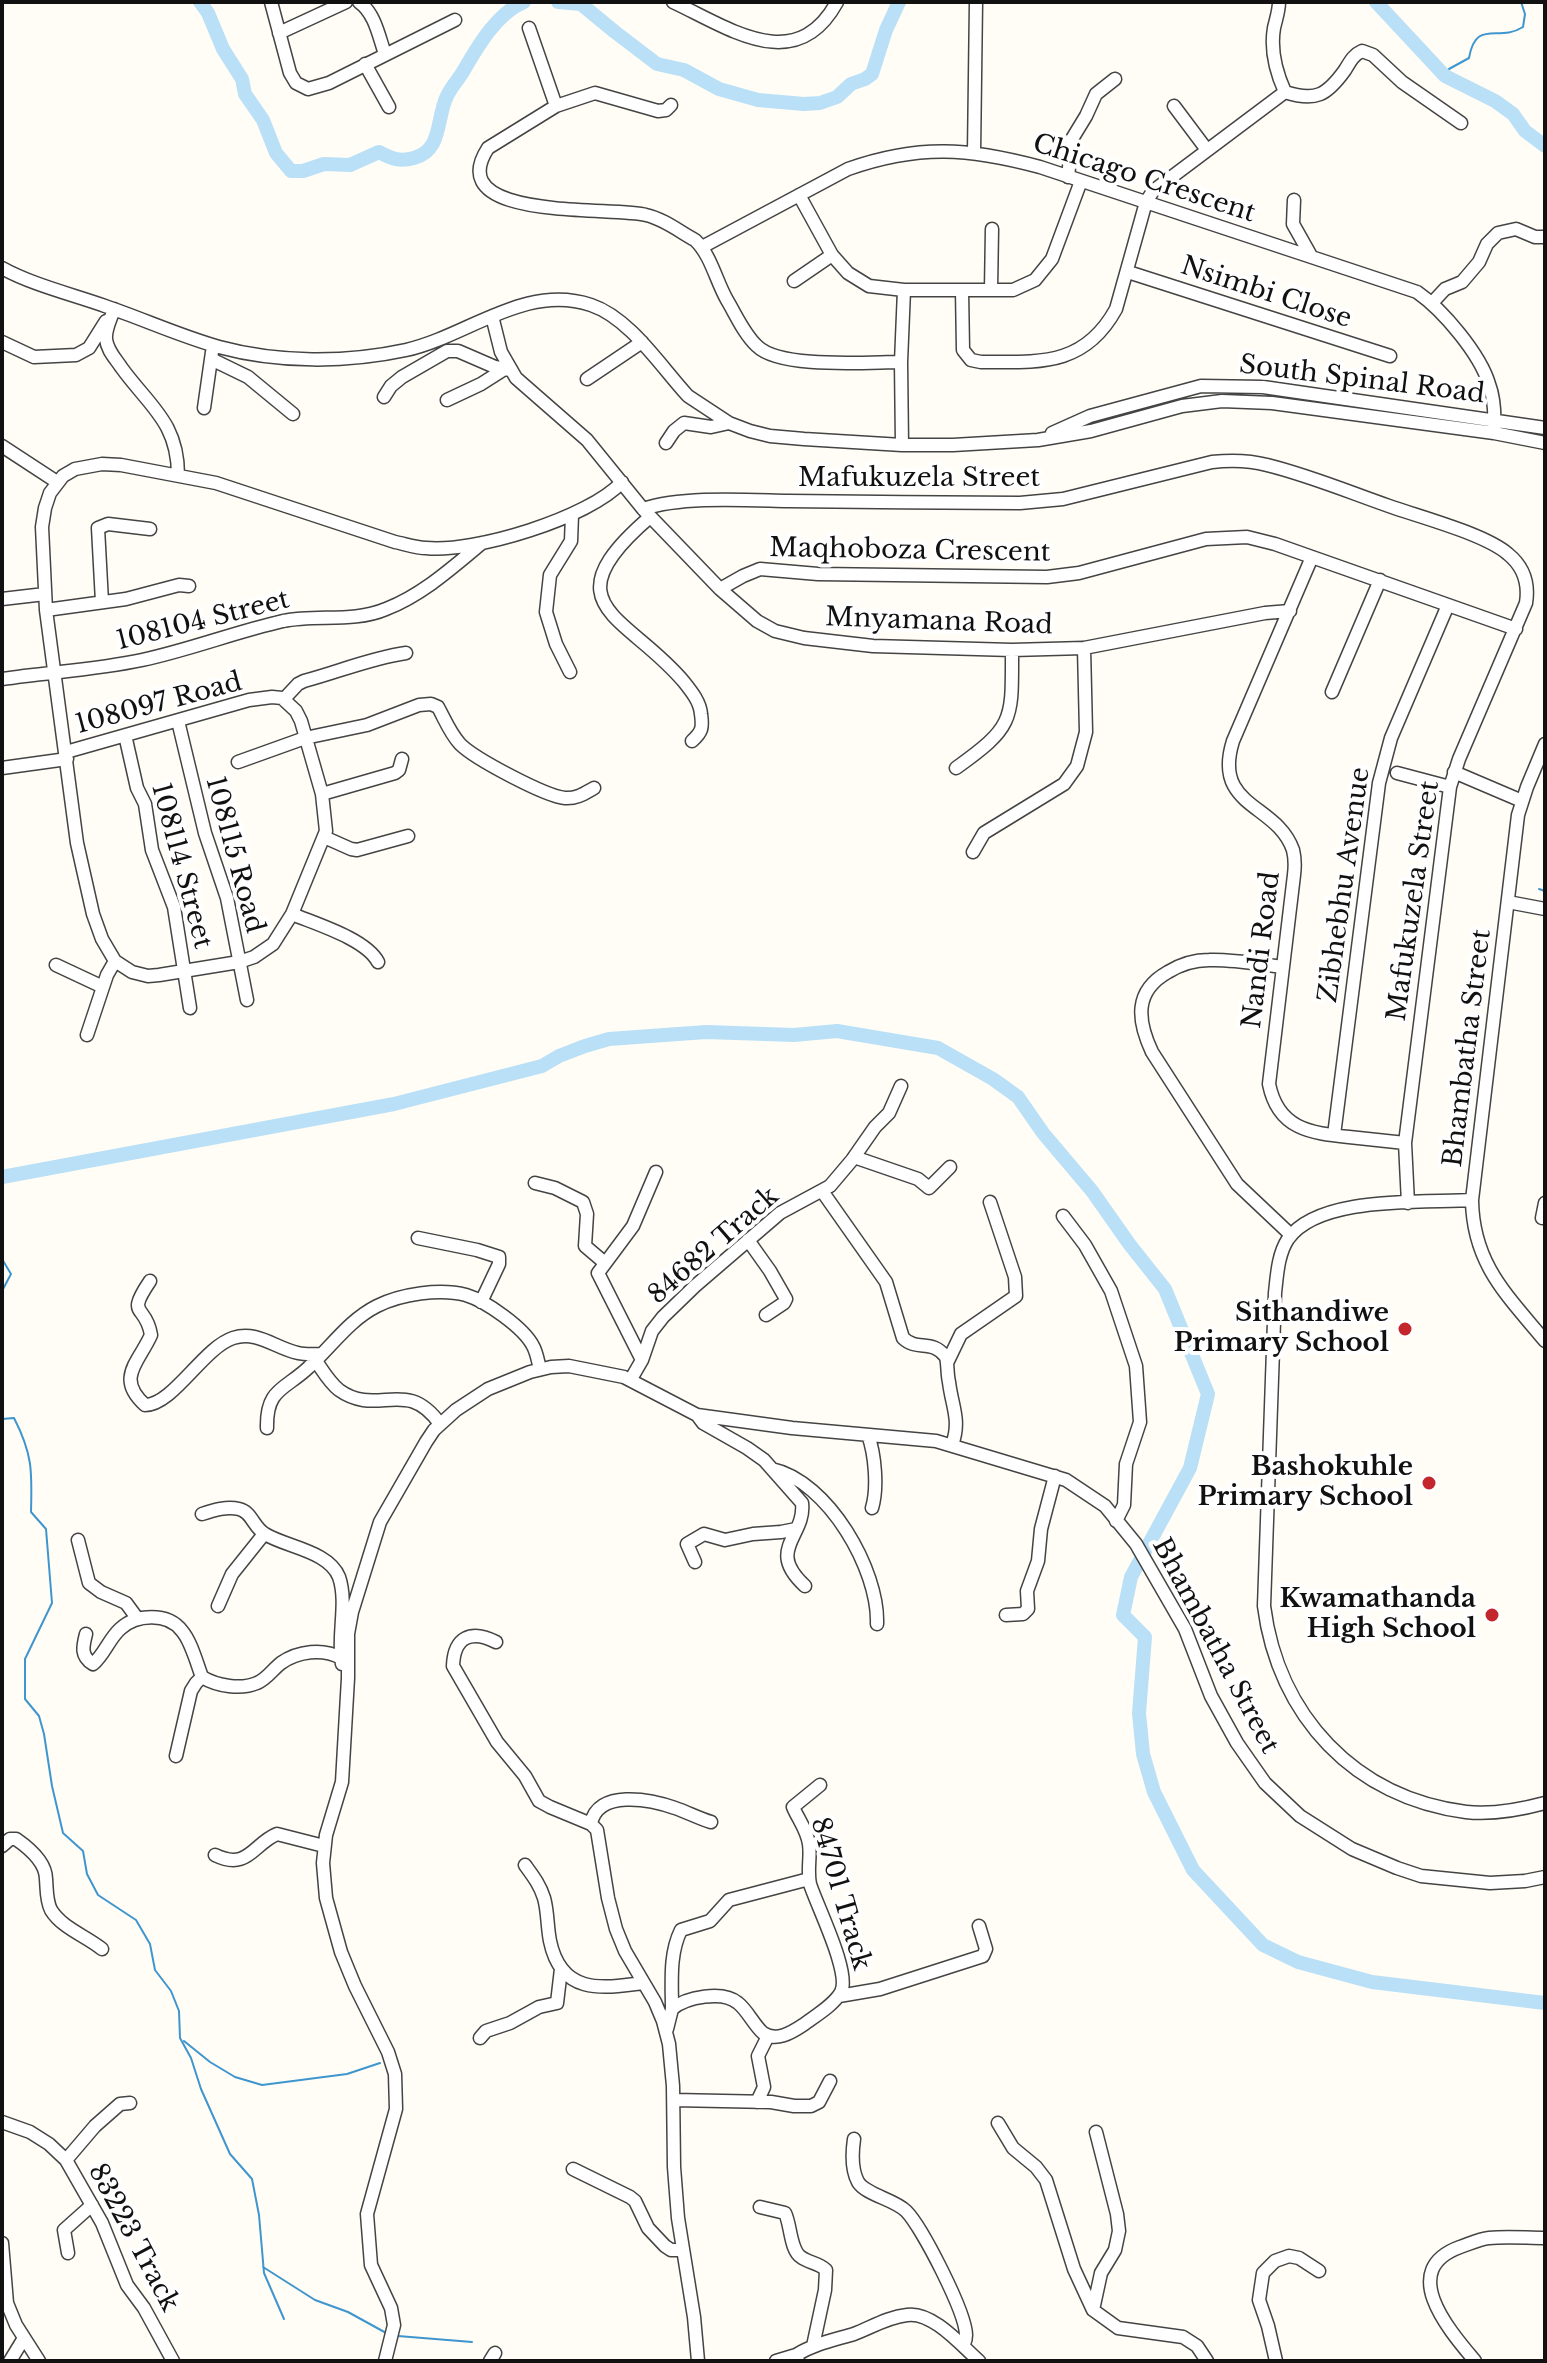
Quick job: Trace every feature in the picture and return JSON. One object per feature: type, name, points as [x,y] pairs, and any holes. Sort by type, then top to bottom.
[{"type":"street","points":[[271,2],[290,73],[296,83],[308,89],[455,20]]},
{"type":"street","points":[[279,33],[346,2]]},
{"type":"street","points":[[359,2],[371,15],[385,54]]},
{"type":"street","points":[[673,2],[759,41],[779,43],[803,38],[832,12],[837,2]]},
{"type":"street","points":[[974,153],[976,2]]},
{"type":"street","points":[[1279,2],[1272,40],[1275,66],[1285,92]]},
{"type":"street","points":[[529,28],[556,106]]},
{"type":"street","points":[[1285,92],[1304,97],[1322,95],[1356,54],[1368,52],[1402,82],[1461,123]]},
{"type":"street","points":[[365,64],[389,107]]},
{"type":"street","points":[[1068,177],[1072,139],[1096,94],[1115,79]]},
{"type":"street","points":[[962,290],[963,350],[971,360],[1054,360],[1069,356],[1107,325],[1116,309],[1146,202],[1159,184],[1285,92]]},
{"type":"street","points":[[671,105],[666,110],[658,111],[595,93],[556,106],[488,148],[479,170],[481,181],[489,191],[503,199],[557,208],[645,214],[695,240],[702,247],[721,289],[749,337],[766,353],[794,361],[901,362]]},
{"type":"street","points":[[1174,106],[1207,150]]},
{"type":"street","name":"Chicago Crescent","points":[[702,247],[848,169],[892,155],[938,152],[996,156],[1417,292],[1455,328],[1488,379],[1495,419],[1494,433]]},
{"type":"street","points":[[799,195],[832,255],[857,281],[879,289],[1013,290],[1045,271],[1081,181]]},
{"type":"street","points":[[1294,200],[1293,224],[1311,256]]},
{"type":"street","points":[[991,290],[992,229]]},
{"type":"street","points":[[1432,303],[1445,289],[1462,282],[1498,233],[1516,229],[1535,237],[1545,237]]},
{"type":"street","points":[[794,281],[832,255]]},
{"type":"street","name":"South Spinal Road","points":[[2,268],[113,312],[212,345],[298,359],[375,355],[416,347],[534,302],[576,302],[593,306],[611,316],[642,342],[688,396],[729,423],[770,436],[902,445],[1038,440],[1091,431],[1182,406],[1222,401],[1272,403],[1494,433],[1545,443]]},
{"type":"street","name":"Nsimbi Close","points":[[1128,272],[1390,356]]},
{"type":"street","points":[[902,445],[904,290]]},
{"type":"street","points":[[2,342],[34,357],[76,355],[89,348],[113,312]]},
{"type":"street","points":[[113,312],[106,337],[107,345],[167,425],[177,450],[178,475]]},
{"type":"street","name":"Mnyamana Road","points":[[492,316],[507,370],[587,440],[646,513],[720,589],[757,621],[775,631],[873,646],[1012,650],[1084,648],[1265,613],[1290,611]]},
{"type":"street","points":[[587,379],[642,342]]},
{"type":"street","points":[[204,408],[212,345]]},
{"type":"street","points":[[416,347],[425,353],[458,351],[507,370]]},
{"type":"street","points":[[384,397],[402,377],[442,353]]},
{"type":"street","points":[[211,359],[248,377],[293,414]]},
{"type":"street","points":[[447,400],[507,370]]},
{"type":"street","name":"South Spinal Road","points":[[1038,440],[1090,416],[1191,389],[1218,385],[1263,387],[1545,428]]},
{"type":"street","points":[[666,443],[684,423],[711,427],[729,423]]},
{"type":"street","points":[[2,446],[57,482],[75,469],[102,464],[178,475],[216,483],[395,542],[436,549],[484,542],[542,527],[604,497],[622,482]]},
{"type":"street","name":"Mafukuzela Street","points":[[646,513],[657,504],[752,500],[1049,502],[1212,462],[1251,462],[1285,470],[1500,547],[1520,567],[1527,585],[1526,603],[1450,787],[1405,1143],[1408,1203]]},
{"type":"street","name":"108097 Road","points":[[57,482],[45,508],[42,527],[46,610],[77,843],[93,914],[102,939],[115,961],[132,972],[148,976],[239,962],[261,954],[273,944],[292,914],[324,837],[326,825],[322,794],[299,716],[284,699],[249,700],[125,735],[66,756]]},
{"type":"street","points":[[646,513],[607,561],[600,587],[612,616],[678,676],[698,702],[703,728],[692,741]]},
{"type":"street","points":[[570,672],[556,644],[546,612],[550,575],[571,541],[572,515]]},
{"type":"street","points":[[102,602],[98,528],[108,524],[150,529]]},
{"type":"street","name":"Maqhoboza Crescent","points":[[720,589],[753,571],[768,568],[818,574],[1065,576],[1222,537],[1258,539],[1516,629]]},
{"type":"street","name":"108104 Street","points":[[2,679],[79,671],[148,659],[299,618],[356,617],[377,613],[422,590],[484,542]]},
{"type":"street","name":"Nandi Road","points":[[1312,557],[1233,741],[1228,770],[1233,786],[1282,831],[1293,851],[1294,875],[1269,1077],[1270,1090],[1278,1108],[1291,1122],[1310,1132],[1405,1143]]},
{"type":"street","points":[[1332,692],[1380,580]]},
{"type":"street","points":[[46,610],[74,608],[136,597],[179,585],[189,586]]},
{"type":"street","points":[[2,599],[45,594]]},
{"type":"street","name":"Zibhebhu Avenue","points":[[1334,1135],[1379,783],[1391,738],[1448,605]]},
{"type":"street","points":[[973,852],[984,833],[1053,792],[1064,784],[1077,766],[1086,732],[1084,648]]},
{"type":"street","points":[[956,768],[991,742],[1006,723],[1012,700],[1012,650]]},
{"type":"street","points":[[284,699],[304,681],[406,653]]},
{"type":"street","points":[[238,762],[305,738],[367,725],[419,705],[431,704],[438,707],[457,740],[478,758],[563,798],[578,797],[594,788]]},
{"type":"street","name":"108115 Road","points":[[178,721],[205,833],[227,898],[247,1000]]},
{"type":"street","name":"108114 Street","points":[[125,735],[137,788],[145,804],[152,850],[174,907],[190,1008]]},
{"type":"street","name":"Bhambatha Street","points":[[1545,744],[1518,815],[1472,1200],[1476,1235],[1484,1262],[1545,1341]]},
{"type":"street","points":[[2,768],[66,756]]},
{"type":"street","points":[[322,794],[395,773],[402,765],[402,759]]},
{"type":"street","points":[[1454,772],[1522,801]]},
{"type":"street","points":[[1397,773],[1450,787]]},
{"type":"street","points":[[324,837],[357,850],[408,836]]},
{"type":"street","points":[[1508,902],[1545,909]]},
{"type":"street","points":[[292,914],[362,945],[374,953],[378,962]]},
{"type":"street","points":[[1283,967],[1210,960],[1179,965],[1150,985],[1142,1001],[1141,1020],[1152,1052],[1237,1184],[1291,1235]]},
{"type":"street","points":[[87,1035],[107,975],[115,961]]},
{"type":"street","points":[[56,965],[103,987]]},
{"type":"street","name":"84682 Track","points":[[631,1379],[655,1326],[748,1240],[792,1205],[830,1186],[870,1132],[889,1113],[901,1086]]},
{"type":"street","points":[[854,1157],[918,1179],[929,1188],[950,1167]]},
{"type":"street","points":[[642,1360],[600,1279],[599,1271],[633,1226],[656,1172]]},
{"type":"street","points":[[535,1183],[555,1188],[583,1202],[588,1219],[585,1246],[605,1263]]},
{"type":"street","points":[[822,1191],[886,1282],[903,1338],[910,1344],[936,1347],[948,1361],[957,1421],[952,1445]]},
{"type":"street","points":[[1472,1200],[1333,1210],[1291,1235],[1283,1250],[1275,1293],[1263,1591],[1270,1643],[1282,1678],[1305,1718],[1334,1752],[1360,1772],[1399,1793],[1468,1812],[1508,1811],[1545,1803]]},
{"type":"street","points":[[948,1361],[961,1334],[1016,1296],[1015,1277],[990,1202]]},
{"type":"street","points":[[1542,1218],[1545,1203]]},
{"type":"street","points":[[1063,1216],[1085,1245],[1111,1291],[1136,1366],[1140,1422],[1126,1464],[1124,1505],[1114,1518]]},
{"type":"street","points":[[418,1238],[499,1257],[499,1264],[481,1302]]},
{"type":"street","points":[[748,1240],[786,1299],[766,1315]]},
{"type":"street","points":[[150,1281],[137,1305],[151,1335],[131,1368],[129,1377],[145,1405],[156,1402],[183,1381],[216,1347],[237,1336],[257,1337],[297,1353],[319,1357]]},
{"type":"street","points":[[267,1428],[266,1411],[282,1387],[302,1374],[359,1318],[388,1301],[416,1295],[466,1295],[481,1302],[526,1337],[535,1349],[540,1369]]},
{"type":"street","points":[[319,1357],[332,1384],[348,1395],[368,1401],[414,1401],[427,1407],[440,1424]]},
{"type":"street","points":[[385,2361],[394,2325],[391,2308],[371,2265],[367,2214],[393,2121],[396,2087],[388,2052],[355,1986],[335,1934],[324,1880],[324,1846],[342,1782],[349,1622],[386,1509],[440,1424],[488,1389],[540,1369],[569,1366],[600,1371],[631,1379],[697,1415],[703,1423],[755,1453],[772,1469],[802,1503],[803,1510],[787,1557],[792,1571],[805,1586]]},
{"type":"street","name":"Bhambatha Street","points":[[697,1415],[918,1439],[952,1445],[1066,1480],[1096,1498],[1136,1544],[1185,1629],[1211,1696],[1237,1743],[1265,1783],[1300,1816],[1352,1849],[1421,1876],[1490,1883],[1545,1877]]},
{"type":"street","points":[[731,1441],[753,1422]]},
{"type":"street","points":[[868,1435],[874,1453],[872,1508]]},
{"type":"street","points":[[772,1469],[794,1478],[829,1505],[844,1527],[857,1550],[876,1600],[877,1624]]},
{"type":"street","points":[[1006,1615],[1023,1614],[1028,1609],[1027,1591],[1038,1561],[1041,1529],[1055,1476]]},
{"type":"street","points":[[202,1514],[226,1508],[242,1509],[264,1534],[314,1555],[335,1570],[341,1593],[341,1658],[348,1678]]},
{"type":"street","points":[[695,1562],[687,1544],[704,1534],[725,1540],[796,1529]]},
{"type":"street","points":[[218,1606],[232,1574],[264,1534]]},
{"type":"street","points":[[78,1540],[89,1583],[126,1603],[137,1618]]},
{"type":"street","points":[[86,1634],[83,1652],[93,1664],[118,1631],[137,1618],[164,1619],[183,1631],[202,1677],[221,1684],[252,1685],[264,1680],[281,1663],[296,1656],[323,1652],[341,1658]]},
{"type":"street","points":[[496,1642],[478,1635],[468,1637],[462,1642],[453,1661],[457,1674],[497,1742],[521,1769],[539,1801],[591,1824],[599,1836],[604,1879],[616,1929],[625,1951],[655,2002],[666,2032],[672,2064],[674,2167],[682,2250],[692,2300],[698,2361]]},
{"type":"street","points":[[176,1756],[191,1691],[202,1677]]},
{"type":"street","name":"84701 Track","points":[[768,2036],[791,2032],[839,1996],[844,1984],[844,1973],[809,1879],[809,1844],[793,1807],[820,1785]]},
{"type":"street","points":[[591,1824],[598,1807],[622,1799],[670,1806],[711,1822]]},
{"type":"street","points":[[215,1855],[227,1860],[239,1859],[254,1853],[267,1839],[277,1834],[324,1846]]},
{"type":"street","points":[[2,1846],[10,1839],[16,1839],[36,1856],[46,1873],[47,1899],[55,1916],[102,1949]]},
{"type":"street","points":[[480,2038],[486,2031],[510,2023],[539,2007],[557,2003],[561,1969],[550,1938],[544,1900],[525,1865]]},
{"type":"street","points":[[666,2032],[672,2009],[672,1967],[681,1930],[708,1923],[729,1900],[809,1879]]},
{"type":"street","points":[[839,1996],[880,1989],[983,1956],[986,1949],[979,1926]]},
{"type":"street","points":[[561,1969],[576,1981],[589,1985],[609,1987],[643,1983]]},
{"type":"street","points":[[672,2009],[686,2000],[715,1997],[732,1999],[742,2007],[757,2028],[768,2036],[758,2056],[764,2087],[757,2102]]},
{"type":"street","points":[[674,2100],[815,2106],[830,2081]]},
{"type":"street","points":[[66,2160],[95,2126],[120,2104],[130,2103]]},
{"type":"street","name":"83223 Track","points":[[2,2122],[30,2132],[66,2160],[107,2233],[127,2285],[144,2308],[173,2361]]},
{"type":"street","points":[[998,2123],[1013,2148],[1046,2180],[1074,2269],[1093,2310],[1118,2328],[1183,2337],[1197,2346],[1207,2361]]},
{"type":"street","points":[[1093,2310],[1101,2273],[1115,2250],[1119,2231],[1096,2132]]},
{"type":"street","points":[[854,2139],[852,2157],[857,2180],[863,2188],[905,2210],[919,2230],[961,2314],[966,2334],[963,2346]]},
{"type":"street","points":[[573,2169],[630,2197],[648,2228],[665,2246],[671,2250],[682,2250]]},
{"type":"street","points":[[68,2253],[64,2229],[92,2205]]},
{"type":"street","points":[[760,2207],[785,2213],[797,2253],[826,2270],[813,2346]]},
{"type":"street","points":[[1475,2361],[1443,2322],[1429,2284],[1435,2262],[1449,2251],[1484,2239],[1545,2238]]},
{"type":"street","points":[[2,2243],[7,2303],[39,2361]]},
{"type":"street","points":[[1276,2361],[1259,2300],[1263,2273],[1275,2261],[1289,2256],[1299,2258],[1319,2271]]},
{"type":"street","points":[[776,2361],[797,2358],[813,2346],[912,2314],[933,2321],[979,2361]]},
{"type":"street","points":[[10,2361],[24,2338]]},
{"type":"waterway","points":[[200,2],[242,79],[245,94],[263,120],[276,153],[291,171],[303,171],[324,164],[350,165],[379,152],[400,160],[423,154],[434,141],[449,93],[482,41],[505,14],[524,2]]},
{"type":"waterway","points":[[558,2],[581,4],[657,64],[684,70],[719,89],[758,100],[804,104],[837,97],[851,84],[872,74],[899,2]]},
{"type":"waterway","points":[[1376,2],[1445,76],[1495,101],[1545,146]]},
{"type":"waterway","points":[[1445,76],[1449,69],[1469,58],[1472,46],[1483,35],[1523,27],[1525,14],[1521,2]]},
{"type":"waterway","points":[[1539,889],[1545,891]]},
{"type":"waterway","points":[[2,1177],[394,1104],[542,1066],[559,1056],[609,1039],[706,1032],[794,1035],[837,1031],[938,1048],[1018,1097],[1043,1133],[1092,1191],[1165,1289],[1208,1394],[1190,1468],[1131,1577],[1123,1615],[1145,1637],[1139,1713],[1143,1754],[1154,1792],[1193,1870],[1263,1945],[1298,1962],[1372,1982],[1545,2003]]},
{"type":"waterway","points":[[2,1259],[11,1274],[2,1291]]},
{"type":"waterway","points":[[2,1419],[14,1418],[25,1443],[30,1464],[31,1512],[46,1529],[52,1603],[25,1659],[25,1699],[39,1716],[63,1833],[83,1851],[87,1874],[98,1895],[136,1920],[150,1944],[155,1970],[171,1991],[179,2011],[180,2038],[191,2058],[201,2089],[230,2154],[252,2179],[264,2273],[284,2319]]},
{"type":"waterway","points":[[184,2041],[235,2077],[262,2085],[347,2074],[380,2063]]},
{"type":"waterway","points":[[263,2267],[315,2300],[348,2312],[388,2334]]},
{"type":"waterway","points":[[398,2336],[472,2342]]},
{"type":"place","name":"Sithandiwe Primary School","points":[[1405,1329]]},
{"type":"place","name":"Bashokuhle Primary School","points":[[1429,1483]]},
{"type":"place","name":"Kwamathanda High School","points":[[1492,1615]]}]
